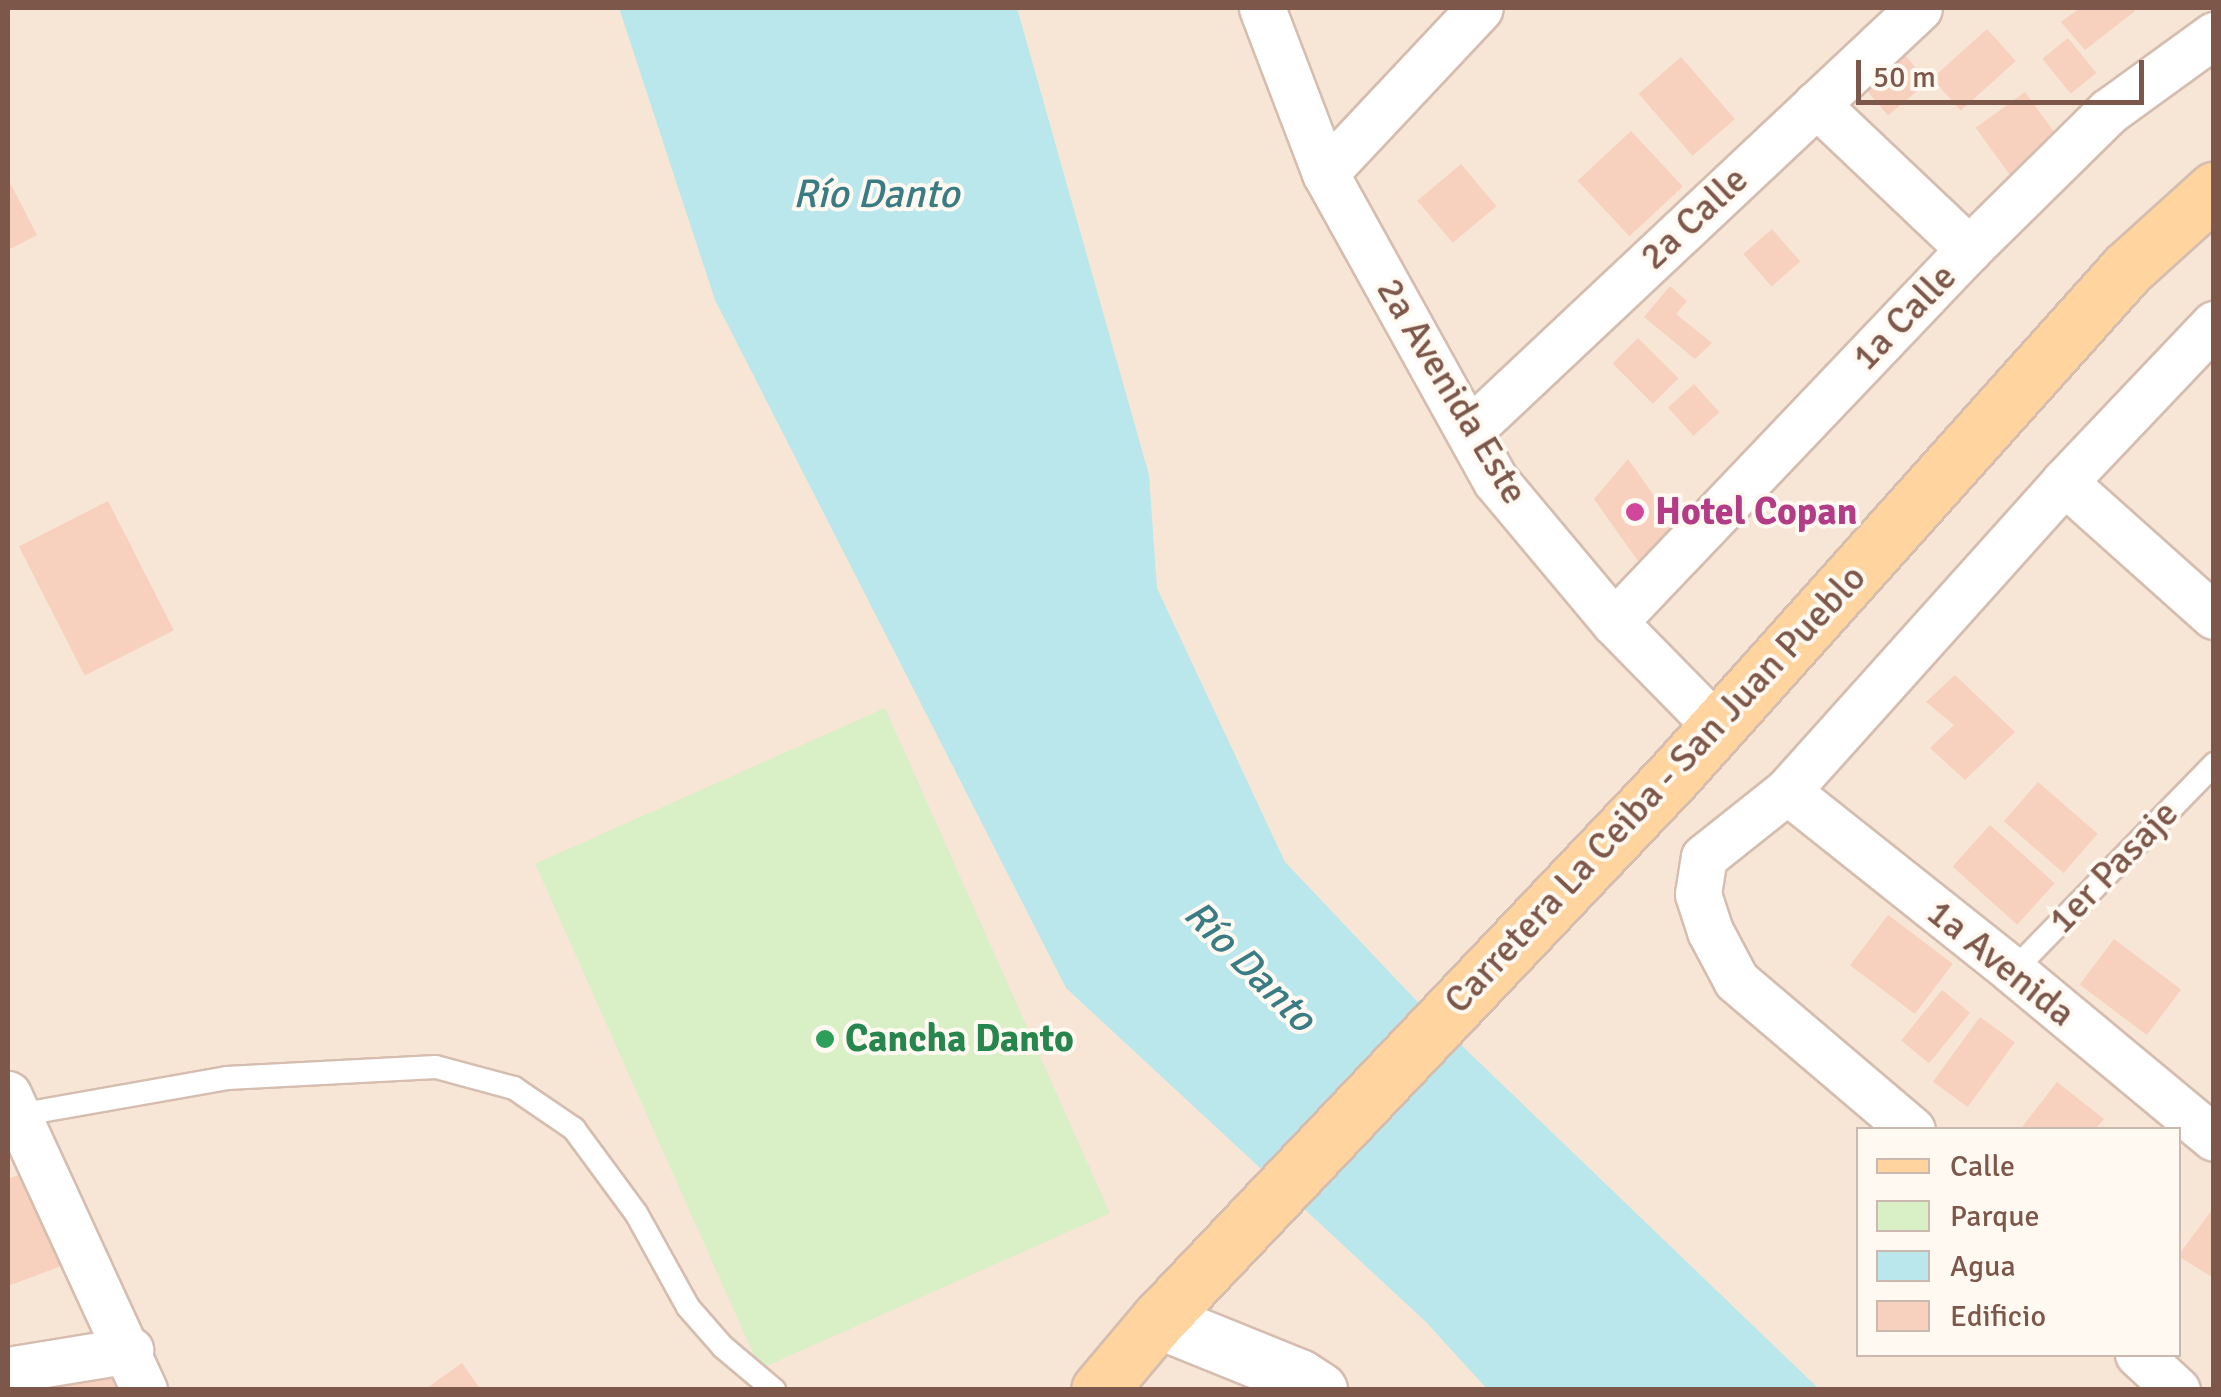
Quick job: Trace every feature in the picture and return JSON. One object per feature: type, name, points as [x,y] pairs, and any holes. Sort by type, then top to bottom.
[{"type":"main road","name":"Carretera La Ceiba - San Juan Pueblo","points":[[1099,1390],[1158,1320],[1676,774],[2127,269],[2214,190]]},
{"type":"street","name":"2a Avenida Este","points":[[1262,8],[1325,173],[1496,481],[1614,622],[1717,727]]},
{"type":"street","points":[[1325,173],[1480,8]]},
{"type":"street","name":"2a Calle","points":[[1470,430],[1919,8]]},
{"type":"street","name":"1a Calle","points":[[1614,622],[1968,249],[2109,111],[2214,35]]},
{"type":"street","points":[[1816,104],[1968,249]]},
{"type":"street","points":[[1908,1127],[1736,980],[1710,931],[1698,894],[1704,857],[1786,792],[2064,482],[2214,324]]},
{"type":"street","points":[[2064,482],[2214,616]]},
{"type":"street","name":"1a Avenida","points":[[1786,792],[2013,970],[2214,1138]]},
{"type":"street","points":[[8,1370],[137,1370],[12,1104]]},
{"type":"street","points":[[1158,1320],[1299,1377],[1319,1390]]},
{"type":"street","points":[[2141,1357],[2176,1390]]},
{"type":"lane","name":"1er Pasaje","points":[[2013,970],[2214,764]]},
{"type":"lane","points":[[12,1104],[244,1077],[436,1066],[514,1088],[574,1128],[636,1213],[688,1307],[723,1347],[774,1390]]},
{"type":"shaded area","points":[[8,8],[2213,8],[2213,1389],[8,1390]]},
{"type":"green space","name":"Cancha Danto","points":[[885,708],[1110,1213],[760,1369],[535,864]]},
{"type":"water","name":"Río Danto","points":[[619,8],[1017,8],[1149,475],[1157,588],[1285,862],[1431,1016],[1819,1389],[1487,1389],[1426,1322],[1066,988],[715,300]]},
{"type":"building","points":[[2080,8],[2135,11],[2085,50],[2061,22]]},
{"type":"building","points":[[1987,29],[2016,61],[1961,110],[1932,79]]},
{"type":"building","points":[[2068,38],[2096,73],[2071,94],[2042,59]]},
{"type":"building","points":[[1895,43],[1928,82],[1888,115],[1855,76]]},
{"type":"building","points":[[1681,57],[1735,119],[1693,156],[1639,94]]},
{"type":"building","points":[[2025,92],[2059,139],[2010,175],[1976,128]]},
{"type":"building","points":[[1631,131],[1683,187],[1629,236],[1578,181]]},
{"type":"building","points":[[1461,164],[1496,206],[1453,243],[1417,201]]},
{"type":"building","points":[[8,179],[37,235],[8,250]]},
{"type":"building","points":[[1772,229],[1800,261],[1772,286],[1743,254]]},
{"type":"building","points":[[1670,286],[1687,301],[1676,314],[1712,343],[1695,359],[1644,317]]},
{"type":"building","points":[[1638,338],[1678,378],[1653,404],[1613,363]]},
{"type":"building","points":[[1694,384],[1719,412],[1693,436],[1668,407]]},
{"type":"building","name":"Hotel Copan","points":[[1628,459],[1675,525],[1638,561],[1594,499]]},
{"type":"building","points":[[108,501],[174,630],[85,676],[19,546]]},
{"type":"building","points":[[1955,675],[2015,732],[1965,780],[1930,748],[1954,725],[1926,702]]},
{"type":"building","points":[[2038,782],[2098,834],[2064,873],[2004,821]]},
{"type":"building","points":[[1990,825],[2055,883],[2017,925],[1953,867]]},
{"type":"building","points":[[1888,915],[1953,964],[1915,1014],[1850,965]]},
{"type":"building","points":[[2114,939],[2181,990],[2147,1035],[2080,985]]},
{"type":"building","points":[[1942,990],[1970,1013],[1929,1063],[1901,1041]]},
{"type":"building","points":[[1980,1017],[2015,1042],[1968,1107],[1933,1082]]},
{"type":"building","points":[[2057,1082],[2104,1119],[2097,1127],[2022,1127]]},
{"type":"building","points":[[29,1171],[64,1265],[8,1286],[8,1179]]},
{"type":"building","points":[[2214,1207],[2214,1276],[2181,1258],[2181,1252]]},
{"type":"building","points":[[111,1359],[118,1390],[16,1390]]},
{"type":"building","points":[[462,1363],[481,1390],[424,1390]]},
{"type":"place","name":"Hotel Copan","points":[[1635,512]]},
{"type":"place","name":"Cancha Danto","points":[[825,1039]]}]
